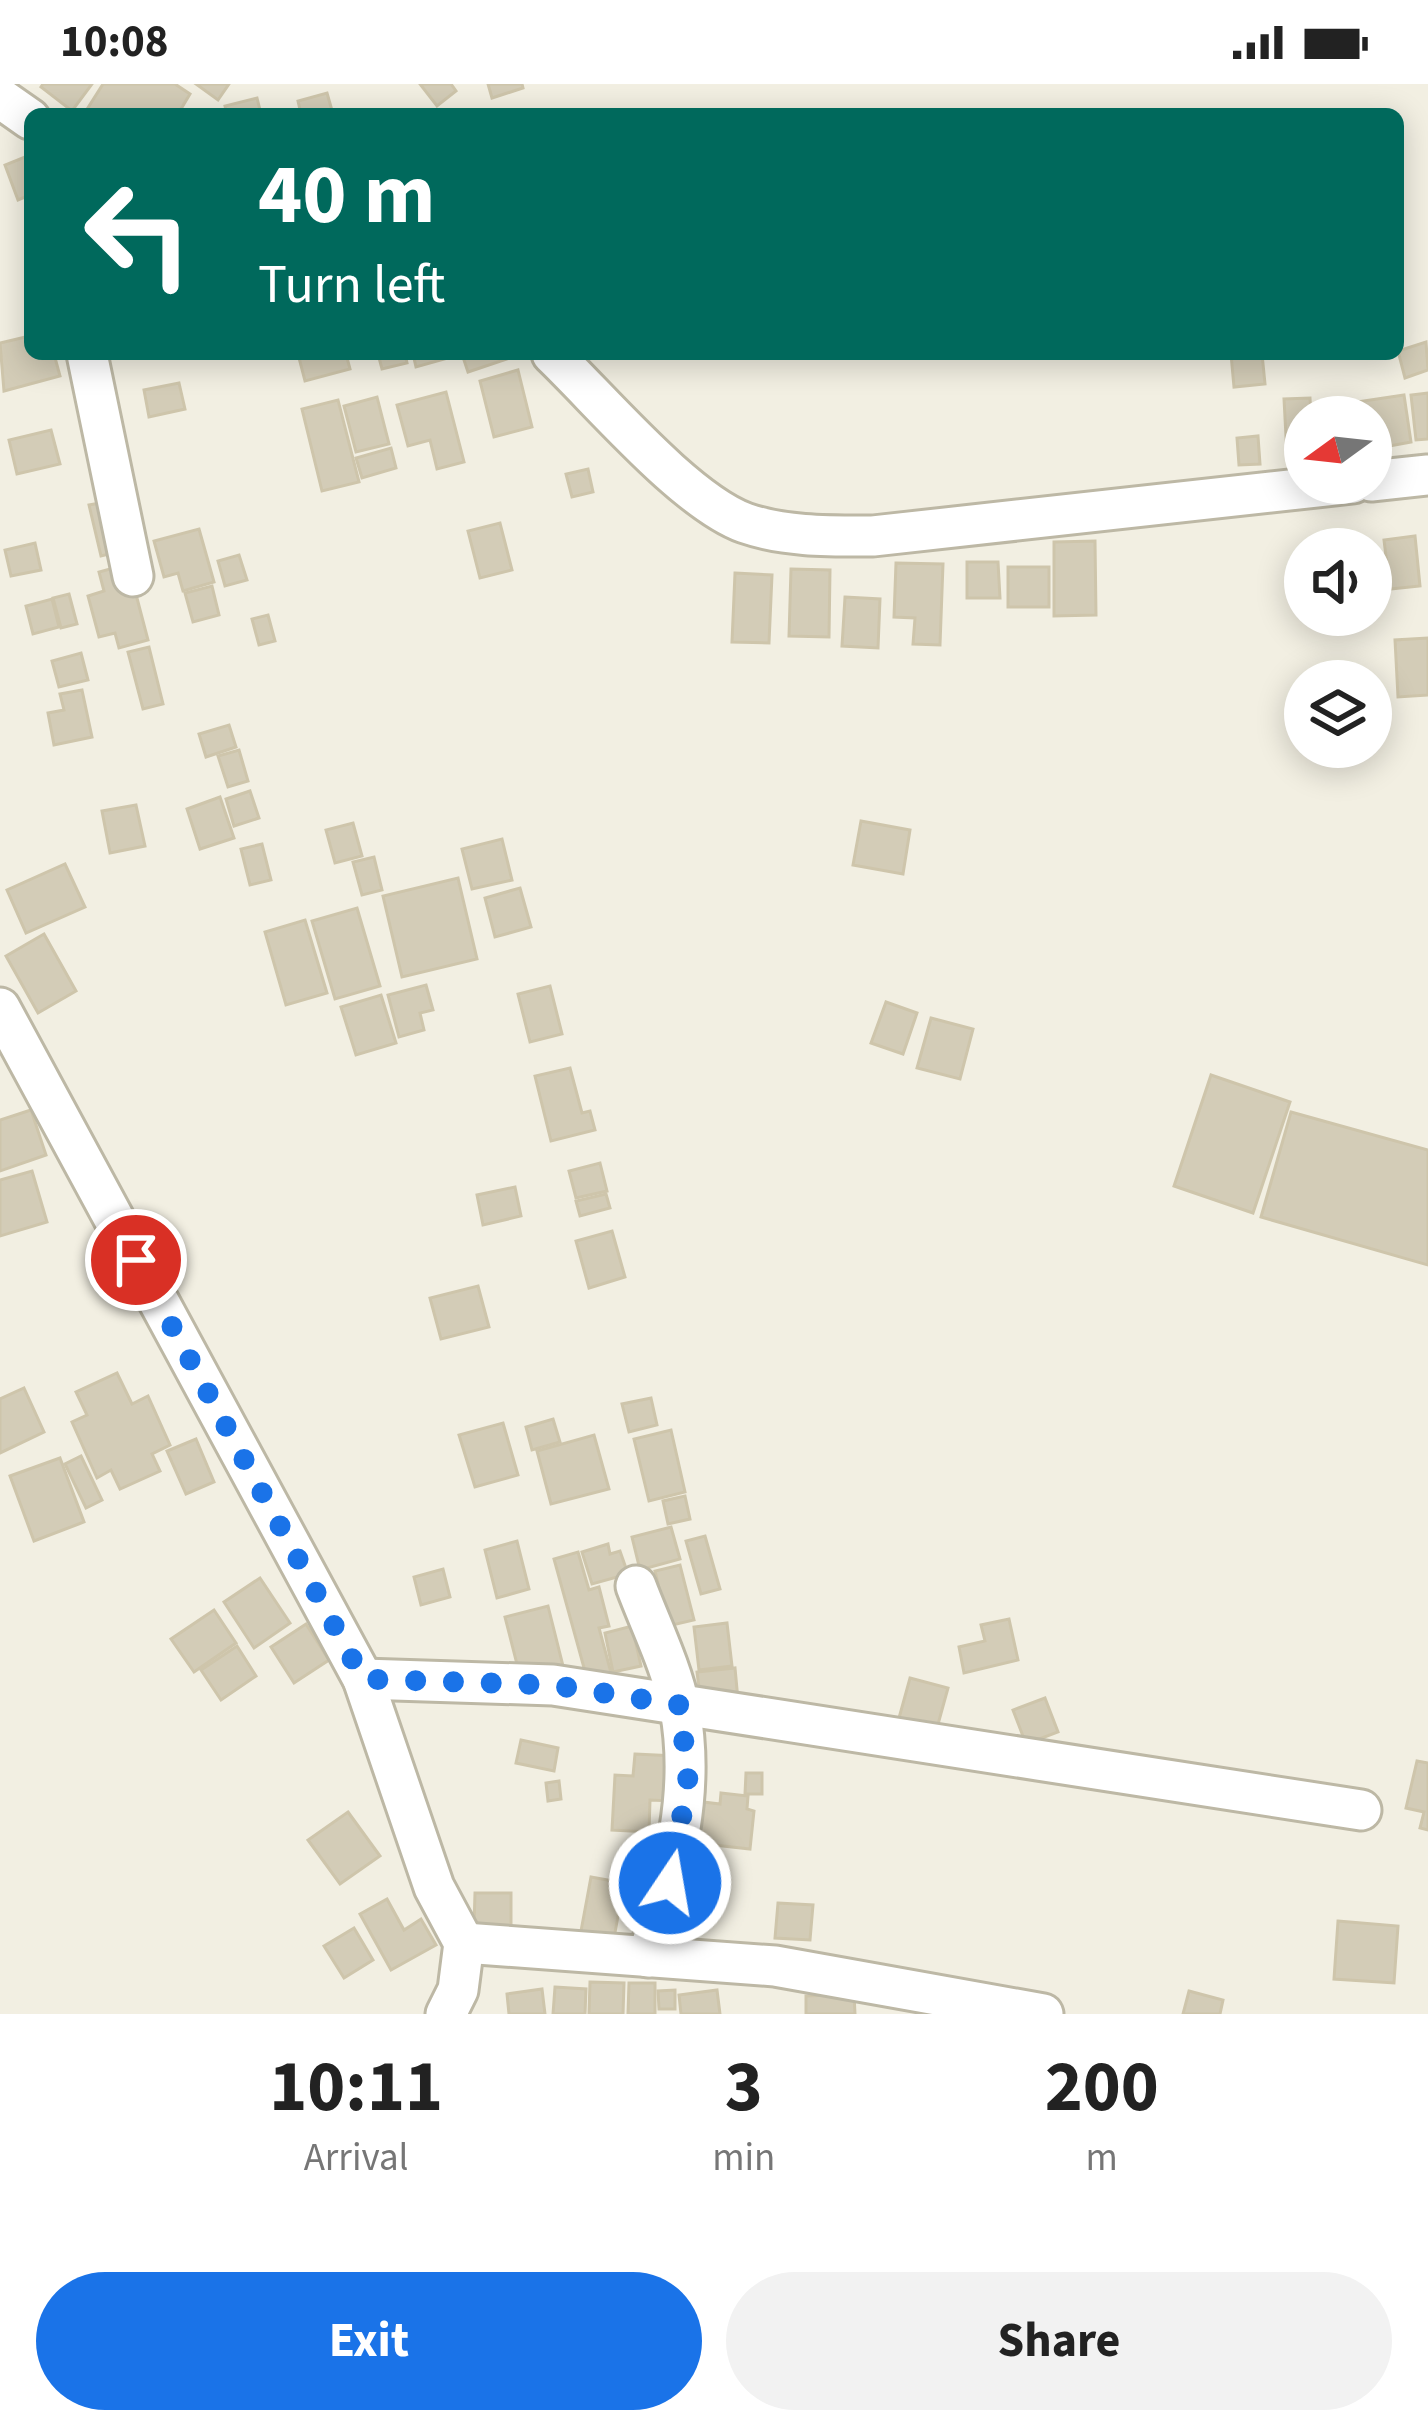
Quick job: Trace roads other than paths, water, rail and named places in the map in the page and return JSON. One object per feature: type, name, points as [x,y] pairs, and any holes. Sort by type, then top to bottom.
[{"type":"street","points":[[88,360],[134,576]]},
{"type":"street","points":[[558,360],[704,502],[747,524],[809,536],[873,536],[1284,491]]},
{"type":"street","points":[[1392,479],[1428,475]]},
{"type":"street","points":[[0,1008],[363,1679],[434,1887],[464,1943],[458,1990],[446,2014]]},
{"type":"street","points":[[636,1586],[680,1705],[688,1781],[670,1883],[648,1957]]},
{"type":"street","points":[[363,1679],[553,1685],[1361,1810]]},
{"type":"street","points":[[464,1943],[775,1966],[1043,2014]]}]
